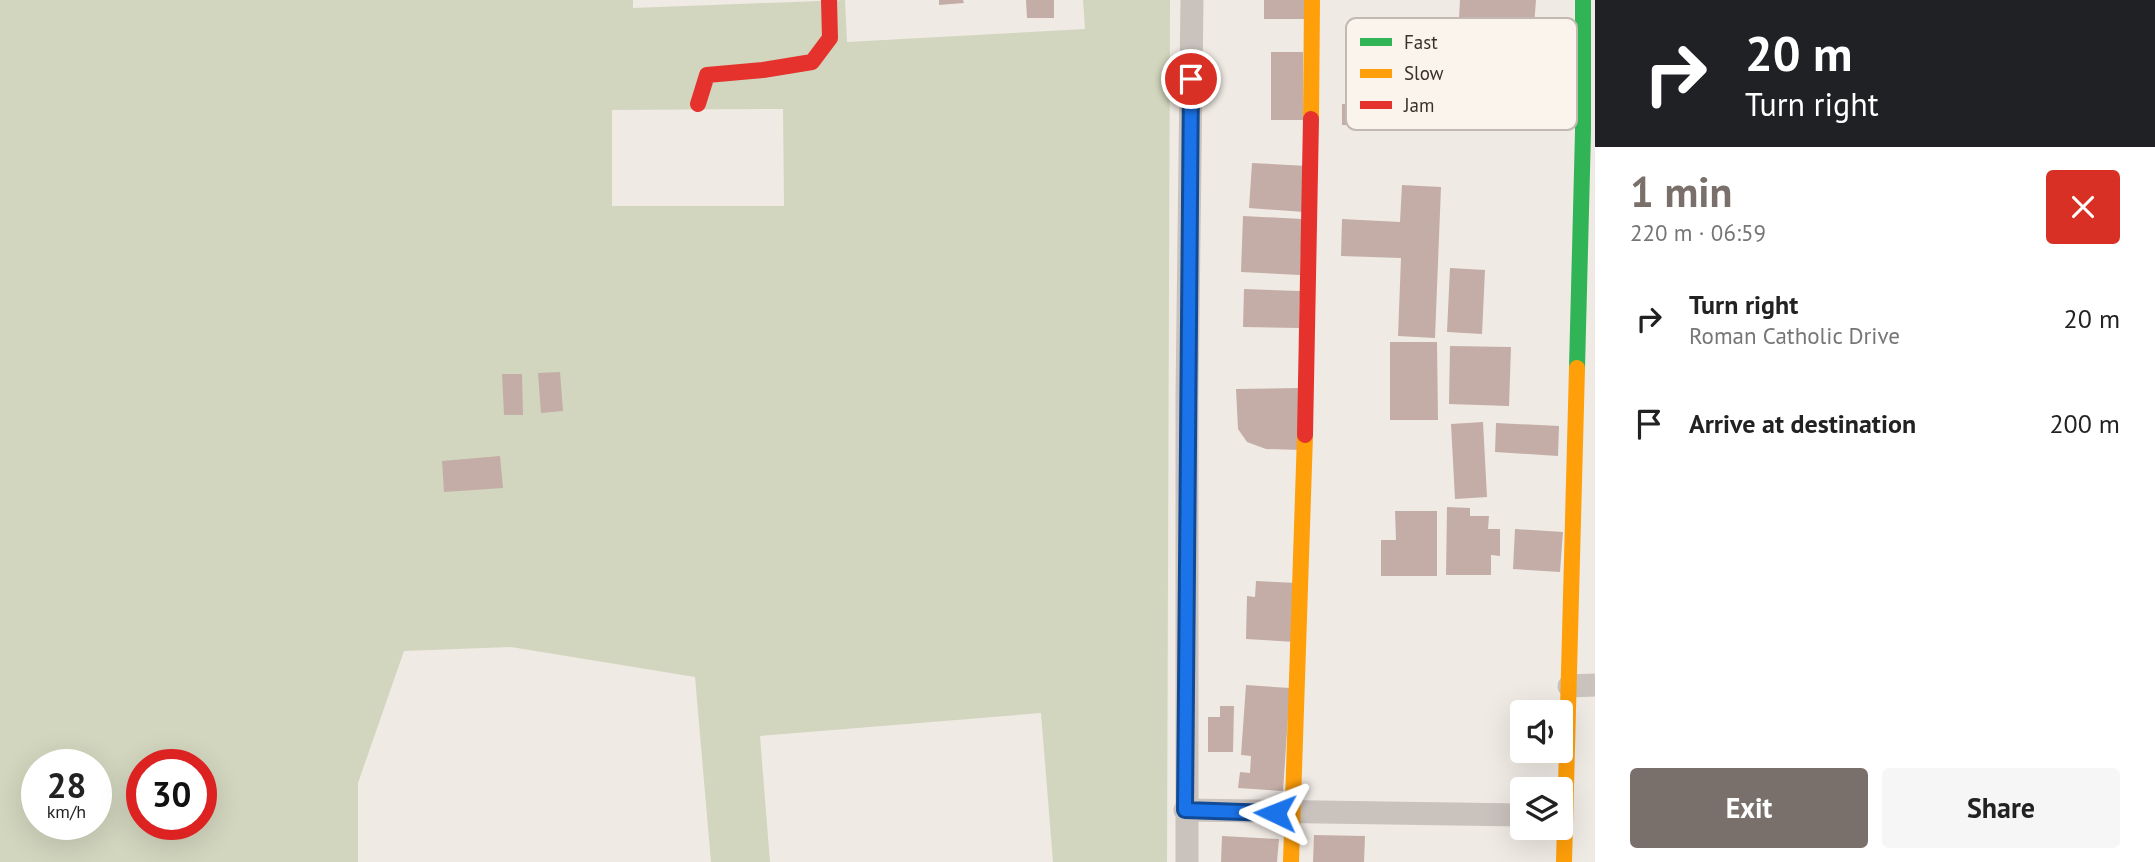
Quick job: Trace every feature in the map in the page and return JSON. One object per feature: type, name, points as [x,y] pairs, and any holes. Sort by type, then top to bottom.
[{"type":"street","points":[[698,104],[707,75],[812,62],[830,38],[829,0]]},
{"type":"street","points":[[1187,862],[1185,810],[1192,0]]},
{"type":"street","points":[[1291,862],[1308,340],[1312,0]]},
{"type":"street","points":[[1565,777],[1583,132],[1583,0]]},
{"type":"street","points":[[1569,686],[1595,685]]},
{"type":"street","points":[[1185,810],[1510,815]]},
{"type":"street","points":[[1564,840],[1564,862]]},
{"type":"green space","points":[[0,0],[633,0],[633,8],[845,0],[847,42],[1085,29],[1083,0],[1170,0],[1167,862],[1053,862],[1041,713],[760,736],[770,862],[711,862],[695,677],[511,647],[404,651],[358,783],[358,862],[0,862]],"holes":[[[783,109],[784,206],[612,206],[612,110]]]},
{"type":"building","points":[[939,0],[963,0],[964,3],[939,5]]},
{"type":"building","points":[[1026,0],[1054,0],[1054,18],[1027,18]]},
{"type":"building","points":[[1264,0],[1308,0],[1308,19],[1264,19]]},
{"type":"building","points":[[1460,0],[1536,0],[1535,18],[1459,18]]},
{"type":"building","points":[[1271,52],[1303,52],[1303,120],[1271,120]]},
{"type":"building","points":[[1342,104],[1346,104],[1346,125],[1342,125]]},
{"type":"building","points":[[1252,163],[1307,166],[1304,212],[1249,208]]},
{"type":"building","points":[[1402,185],[1441,187],[1435,338],[1398,336],[1401,258],[1341,256],[1342,219],[1400,222]]},
{"type":"building","points":[[1243,216],[1302,219],[1300,275],[1241,272]]},
{"type":"building","points":[[1450,268],[1485,270],[1482,334],[1447,332]]},
{"type":"building","points":[[1244,289],[1300,291],[1299,328],[1243,327]]},
{"type":"building","points":[[1390,342],[1437,342],[1438,420],[1390,420]]},
{"type":"building","points":[[1450,346],[1511,347],[1509,406],[1449,404]]},
{"type":"building","points":[[560,372],[563,411],[541,413],[538,373]]},
{"type":"building","points":[[502,374],[522,374],[523,415],[504,415]]},
{"type":"building","points":[[1300,388],[1301,450],[1266,449],[1247,442],[1238,429],[1236,389]]},
{"type":"building","points":[[1483,422],[1487,497],[1455,499],[1451,424]]},
{"type":"building","points":[[1496,423],[1559,426],[1558,456],[1495,452]]},
{"type":"building","points":[[500,456],[503,488],[444,492],[442,461]]},
{"type":"building","points":[[1447,507],[1470,508],[1470,516],[1489,516],[1488,529],[1500,529],[1500,556],[1491,555],[1491,575],[1446,575]]},
{"type":"building","points":[[1395,511],[1437,511],[1437,576],[1381,576],[1381,540],[1396,540]]},
{"type":"building","points":[[1515,529],[1563,532],[1560,572],[1513,569]]},
{"type":"building","points":[[1256,581],[1298,583],[1295,642],[1246,639],[1247,596],[1255,597]]},
{"type":"building","points":[[1246,685],[1290,688],[1283,791],[1238,788],[1240,772],[1250,773],[1251,756],[1241,755]]},
{"type":"building","points":[[1220,706],[1234,706],[1233,752],[1208,752],[1208,717],[1220,717]]},
{"type":"building","points":[[1314,835],[1365,836],[1364,862],[1313,862]]},
{"type":"building","points":[[1222,836],[1279,839],[1277,862],[1221,862]]},
{"type":"traffic: fast","points":[[1577,368],[1583,132],[1583,0]]},
{"type":"traffic: slow","points":[[1311,119],[1312,0]]},
{"type":"traffic: slow","points":[[1564,862],[1577,368]]},
{"type":"traffic: slow","points":[[1291,862],[1305,435]]},
{"type":"traffic: jam","points":[[698,104],[707,75],[812,62],[830,38],[829,0]]},
{"type":"traffic: jam","points":[[1305,435],[1311,119]]},
{"type":"route","points":[[1191,79],[1185,810],[1275,813]]}]
